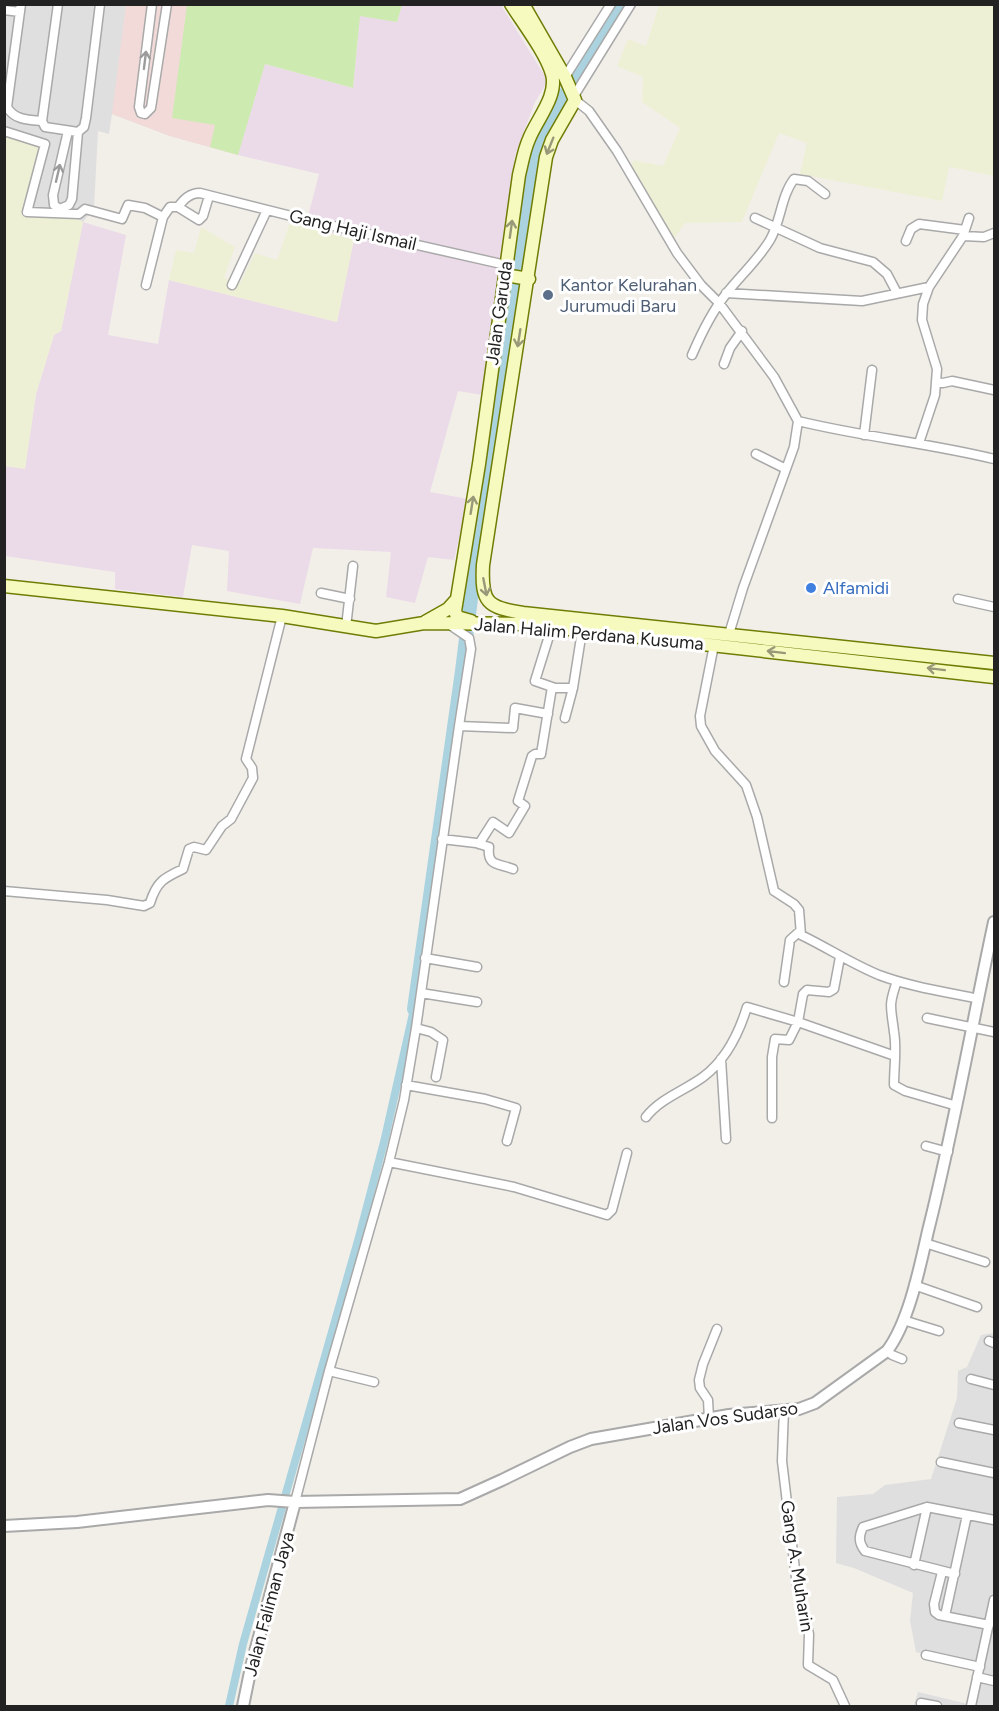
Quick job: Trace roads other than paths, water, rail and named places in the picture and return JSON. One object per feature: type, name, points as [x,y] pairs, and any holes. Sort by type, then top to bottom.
[{"type":"main road","name":"Jalan Garuda","points":[[468,624],[457,617],[455,611],[479,464],[519,175],[528,140],[553,86],[552,74],[545,60],[512,4]]},
{"type":"main road","points":[[528,6],[574,97]]},
{"type":"main road","name":"Jalan Garuda","points":[[493,607],[485,593],[483,565],[546,157],[552,140],[574,104],[574,97]]},
{"type":"main road","points":[[507,272],[527,279]]},
{"type":"main road","name":"Jalan Halim Perdana Kusuma","points":[[4,586],[282,616],[376,631],[424,622],[550,627],[994,677]]},
{"type":"main road","points":[[424,622],[436,617],[457,598]]},
{"type":"main road","name":"Jalan Halim Perdana Kusuma","points":[[493,607],[523,613],[994,663]]},
{"type":"main road","points":[[815,656],[816,643]]},
{"type":"main road","points":[[876,664],[877,649]]},
{"type":"street","points":[[58,4],[42,121],[45,127],[73,131],[84,127],[86,118],[100,4]]},
{"type":"street","points":[[152,4],[139,107],[141,113],[145,114],[151,108],[167,4]]},
{"type":"street","points":[[566,78],[611,4]]},
{"type":"street","points":[[631,4],[574,97],[589,111],[617,152],[677,253],[742,332],[774,376],[798,421],[794,447],[742,588],[729,634]]},
{"type":"street","points":[[4,10],[20,8],[7,107],[11,114],[16,116],[42,121]]},
{"type":"street","points":[[4,46],[15,47]]},
{"type":"street","points":[[4,131],[45,144],[27,212],[79,214],[85,209],[122,219],[128,205],[145,208],[163,217]]},
{"type":"street","points":[[73,131],[72,199],[69,206],[60,209],[54,205],[53,195],[73,131]]},
{"type":"street","points":[[692,355],[719,303],[768,244],[777,228],[786,193],[794,179],[808,181],[825,194]]},
{"type":"street","points":[[146,285],[163,217],[170,207],[178,207],[200,220],[203,216],[205,194],[193,193],[178,207]]},
{"type":"street","name":"Gang Haji Ismail","points":[[205,194],[507,272]]},
{"type":"street","points":[[232,285],[267,210]]},
{"type":"street","points":[[755,218],[820,248],[873,262],[887,274],[897,293]]},
{"type":"street","points":[[920,443],[935,395],[937,369],[922,320],[922,304],[929,287],[964,233],[969,218]]},
{"type":"street","points":[[906,242],[911,229],[920,224],[984,237],[994,232]]},
{"type":"street","points":[[726,294],[862,301],[929,287]]},
{"type":"street","points":[[724,364],[730,348],[742,332]]},
{"type":"street","points":[[864,435],[872,370]]},
{"type":"street","points":[[936,382],[952,381],[994,390]]},
{"type":"street","points":[[798,421],[994,459]]},
{"type":"street","points":[[756,454],[786,469]]},
{"type":"street","points":[[346,627],[353,566]]},
{"type":"street","points":[[321,592],[350,599]]},
{"type":"street","points":[[958,599],[994,607]]},
{"type":"street","points":[[4,891],[107,900],[144,906],[150,903],[154,891],[163,878],[183,869],[189,849],[194,847],[206,850],[222,826],[231,819],[254,778],[252,768],[246,759],[282,616]]},
{"type":"street","points":[[293,1502],[388,1162],[406,1085],[425,958],[438,894],[442,839],[471,649],[468,624]]},
{"type":"street","points":[[550,627],[535,681],[552,687],[573,688]]},
{"type":"street","points":[[566,718],[582,631]]},
{"type":"street","points":[[714,645],[700,716],[701,726],[715,751],[746,785],[757,817],[774,891],[799,910],[801,935],[867,970],[897,981],[979,999]]},
{"type":"street","points":[[479,844],[493,822],[509,833],[525,806],[518,801],[532,756],[541,754],[552,687]]},
{"type":"street","points":[[459,726],[513,728],[515,708],[548,714]]},
{"type":"street","points":[[442,839],[489,847],[490,861],[513,869]]},
{"type":"street","name":"Jalan Vos Sudarso","points":[[4,1526],[77,1522],[268,1500],[293,1502],[460,1499],[579,1443],[709,1418],[799,1409],[815,1403],[887,1351],[894,1343],[903,1320],[948,1152],[994,922]]},
{"type":"street","points":[[784,982],[790,940],[800,931]]},
{"type":"street","points":[[772,1118],[772,1057],[775,1040],[789,1040],[798,1022],[803,994],[807,990],[829,993],[834,989],[840,957]]},
{"type":"street","points":[[425,958],[477,967]]},
{"type":"street","points":[[897,981],[890,1001],[895,1033],[894,1085],[957,1106]]},
{"type":"street","points":[[421,993],[477,1002]]},
{"type":"street","points":[[646,1117],[655,1106],[704,1077],[721,1059],[740,1030],[747,1007],[895,1056]]},
{"type":"street","points":[[927,1018],[994,1032]]},
{"type":"street","points":[[416,1028],[430,1032],[443,1040],[436,1077]]},
{"type":"street","points":[[721,1059],[726,1139]]},
{"type":"street","points":[[406,1085],[485,1099],[516,1108],[507,1142]]},
{"type":"street","points":[[926,1146],[948,1152]]},
{"type":"street","points":[[388,1162],[514,1187],[607,1215],[612,1210],[627,1153]]},
{"type":"street","points":[[925,1244],[985,1262]]},
{"type":"street","points":[[914,1285],[977,1306]]},
{"type":"street","points":[[903,1320],[939,1331]]},
{"type":"street","points":[[709,1418],[708,1400],[700,1388],[699,1380],[702,1364],[717,1329]]},
{"type":"street","points":[[887,1351],[902,1359]]},
{"type":"street","points":[[329,1371],[374,1382]]},
{"type":"street","points":[[971,1379],[994,1385]]},
{"type":"street","name":"Gang A. Muharin","points":[[784,1409],[782,1461],[797,1586],[809,1634],[808,1665],[833,1680],[846,1707]]},
{"type":"street","points":[[959,1423],[994,1430]]},
{"type":"street","points":[[941,1462],[994,1473]]},
{"type":"street","name":"Jalan Faliman Jaya","points":[[243,1707],[293,1502]]},
{"type":"street","points":[[914,1565],[927,1507]]},
{"type":"street","points":[[955,1575],[865,1551],[860,1544],[863,1527],[927,1507],[994,1520]]},
{"type":"street","points":[[945,1616],[967,1515]]},
{"type":"street","points":[[942,1572],[934,1608],[939,1615],[989,1625]]},
{"type":"street","points":[[971,1707],[994,1600]]},
{"type":"street","points":[[926,1655],[980,1667]]},
{"type":"street","points":[[977,1677],[994,1681]]},
{"type":"street","points":[[921,1703],[937,1707]]},
{"type":"waterway","points":[[414,1009],[462,671],[484,494],[534,154],[544,130],[562,99],[622,4]]},
{"type":"waterway","points":[[229,1706],[243,1644],[359,1237],[385,1138],[414,1009]]},
{"type":"place","name":"Kantor Kelurahan Jurumudi Baru","points":[[548,295]]},
{"type":"place","name":"Alfamidi","points":[[811,588]]}]
